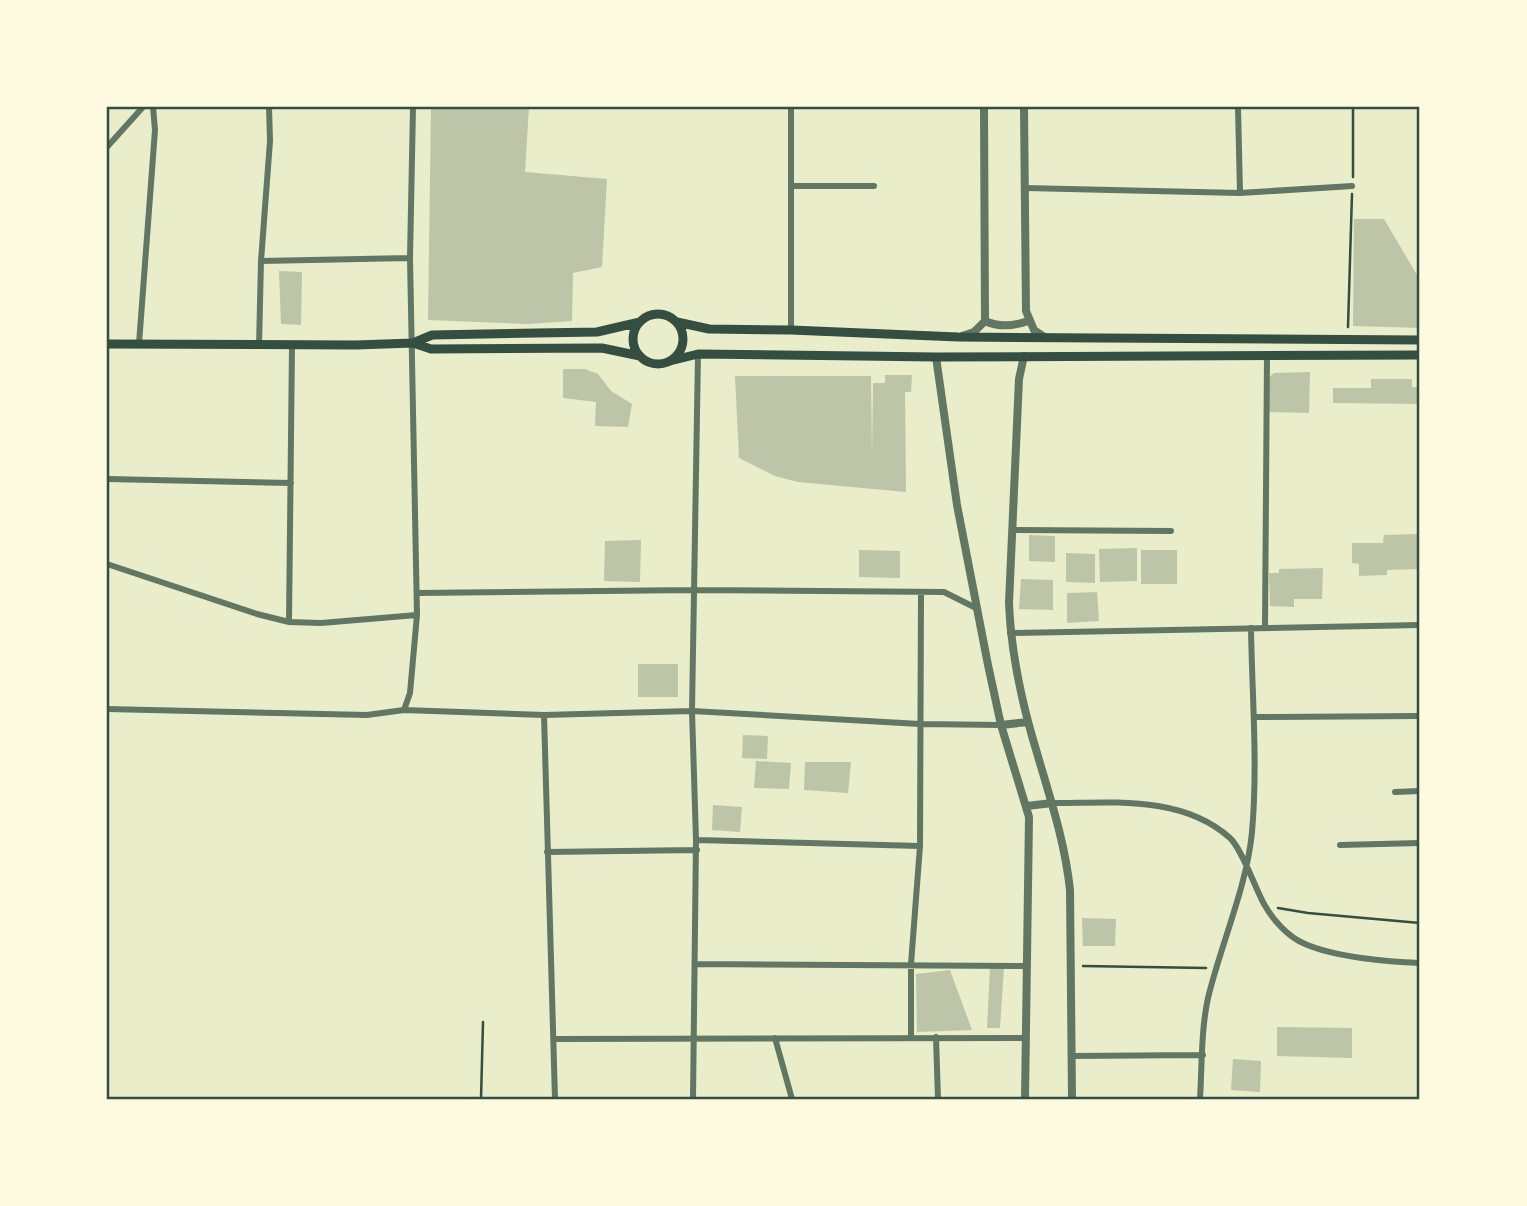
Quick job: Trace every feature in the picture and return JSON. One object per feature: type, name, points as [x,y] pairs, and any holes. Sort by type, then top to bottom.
[{"type":"main road","points":[[640,356],[634,343],[634,335],[640,322],[646,317],[660,314],[671,317],[681,328],[681,350],[670,361]]},
{"type":"main road","points":[[413,343],[432,335],[597,332],[640,322]]},
{"type":"main road","points":[[677,322],[709,329],[958,337],[1420,340]]},
{"type":"main road","points":[[107,344],[258,346],[413,343],[431,349],[602,348],[640,356],[654,364],[698,354],[936,357],[1420,355]]},
{"type":"street","points":[[107,147],[143,107]]},
{"type":"street","points":[[139,344],[155,130],[153,107]]},
{"type":"street","points":[[258,346],[270,141],[269,107]]},
{"type":"street","points":[[404,710],[410,693],[417,615],[410,258],[413,107]]},
{"type":"street","points":[[791,107],[791,330]]},
{"type":"street","points":[[958,337],[974,332],[985,321],[984,107]]},
{"type":"street","points":[[1024,107],[1025,295],[1028,321],[1034,330],[1048,339]]},
{"type":"street","points":[[1238,107],[1240,193]]},
{"type":"street","points":[[791,186],[874,187]]},
{"type":"street","points":[[1025,188],[1240,193],[1352,186]]},
{"type":"street","points":[[261,261],[410,258]]},
{"type":"street","points":[[985,321],[994,325],[1017,325],[1028,321]]},
{"type":"street","points":[[289,622],[292,345]]},
{"type":"street","points":[[693,1099],[696,841],[692,711],[698,354]]},
{"type":"street","points":[[1265,628],[1267,355]]},
{"type":"street","points":[[1024,356],[1019,379],[1010,632],[1028,722],[1067,856],[1070,890],[1072,1099]]},
{"type":"street","points":[[936,357],[957,505],[1001,725],[1027,806],[1030,838],[1025,1099]]},
{"type":"street","points":[[107,479],[291,483]]},
{"type":"street","points":[[1014,530],[1171,531]]},
{"type":"street","points":[[107,564],[289,622],[321,623],[417,615]]},
{"type":"street","points":[[417,593],[694,590],[944,592],[978,609]]},
{"type":"street","points":[[911,1036],[911,964],[920,846],[921,592]]},
{"type":"street","points":[[1010,632],[1420,625]]},
{"type":"street","points":[[1200,1099],[1207,1002],[1246,867],[1252,833],[1255,718],[1251,628]]},
{"type":"street","points":[[107,709],[366,715],[404,710],[544,715],[692,711],[920,724],[1001,725],[1028,722]]},
{"type":"street","points":[[544,715],[555,1099]]},
{"type":"street","points":[[1255,718],[1420,716]]},
{"type":"street","points":[[1395,792],[1420,791]]},
{"type":"street","points":[[1027,806],[1052,803],[1166,806],[1210,824],[1232,840],[1265,906],[1281,928],[1304,944],[1381,960],[1420,963]]},
{"type":"street","points":[[696,841],[920,846]]},
{"type":"street","points":[[1340,845],[1420,843]]},
{"type":"street","points":[[547,852],[696,850]]},
{"type":"street","points":[[695,964],[1027,966]]},
{"type":"street","points":[[554,1039],[911,1036],[1026,1038]]},
{"type":"street","points":[[936,1037],[938,1099]]},
{"type":"street","points":[[775,1038],[792,1099]]},
{"type":"street","points":[[1071,1056],[1203,1055]]},
{"type":"path","points":[[1347,338],[1353,107]]},
{"type":"path","points":[[1265,906],[1308,913],[1420,923]]},
{"type":"path","points":[[1071,966],[1216,968]]},
{"type":"path","points":[[481,1099],[483,1022]]},
{"type":"building","points":[[431,107],[529,107],[525,172],[607,179],[602,267],[573,273],[572,321],[528,324],[428,320]]},
{"type":"building","points":[[1354,219],[1384,219],[1420,280],[1420,328],[1353,326]]},
{"type":"building","points":[[279,271],[302,272],[301,325],[281,324]]},
{"type":"building","points":[[563,369],[585,369],[598,374],[611,391],[632,404],[628,427],[595,426],[596,402],[563,398]]},
{"type":"building","points":[[1310,372],[1309,413],[1267,412],[1268,378],[1274,373]]},
{"type":"building","points":[[885,375],[912,375],[911,392],[905,392],[906,492],[798,482],[775,476],[739,458],[735,376],[871,376],[872,457],[873,383],[885,383]]},
{"type":"building","points":[[1371,379],[1412,379],[1412,387],[1420,387],[1420,404],[1333,403],[1333,388],[1371,388]]},
{"type":"building","points":[[1420,534],[1420,569],[1387,570],[1387,575],[1359,576],[1359,564],[1352,563],[1352,543],[1383,543],[1384,535]]},
{"type":"building","points":[[1029,535],[1055,536],[1055,562],[1029,561]]},
{"type":"building","points":[[641,540],[640,582],[604,581],[605,541]]},
{"type":"building","points":[[1137,548],[1137,581],[1100,582],[1099,549]]},
{"type":"building","points":[[859,550],[900,551],[900,578],[859,577]]},
{"type":"building","points":[[1141,550],[1177,550],[1177,584],[1141,584]]},
{"type":"building","points":[[1066,553],[1095,554],[1095,583],[1066,582]]},
{"type":"building","points":[[1323,568],[1322,599],[1294,599],[1294,607],[1270,606],[1269,573],[1279,573],[1279,569]]},
{"type":"building","points":[[1021,579],[1053,580],[1053,610],[1019,609]]},
{"type":"building","points":[[1097,592],[1099,621],[1067,623],[1067,593]]},
{"type":"building","points":[[638,664],[678,664],[678,697],[638,697]]},
{"type":"building","points":[[743,735],[768,736],[767,759],[742,758]]},
{"type":"building","points":[[756,761],[791,763],[789,789],[754,788]]},
{"type":"building","points":[[805,762],[851,762],[848,793],[804,790]]},
{"type":"building","points":[[713,805],[742,807],[740,832],[712,830]]},
{"type":"building","points":[[1082,918],[1116,919],[1115,946],[1083,946]]},
{"type":"building","points":[[990,967],[1004,968],[1000,1028],[987,1028]]},
{"type":"building","points":[[950,970],[972,1030],[917,1032],[916,974]]},
{"type":"building","points":[[1277,1027],[1352,1028],[1352,1058],[1277,1056]]},
{"type":"building","points":[[1233,1059],[1261,1061],[1260,1092],[1231,1090]]}]
